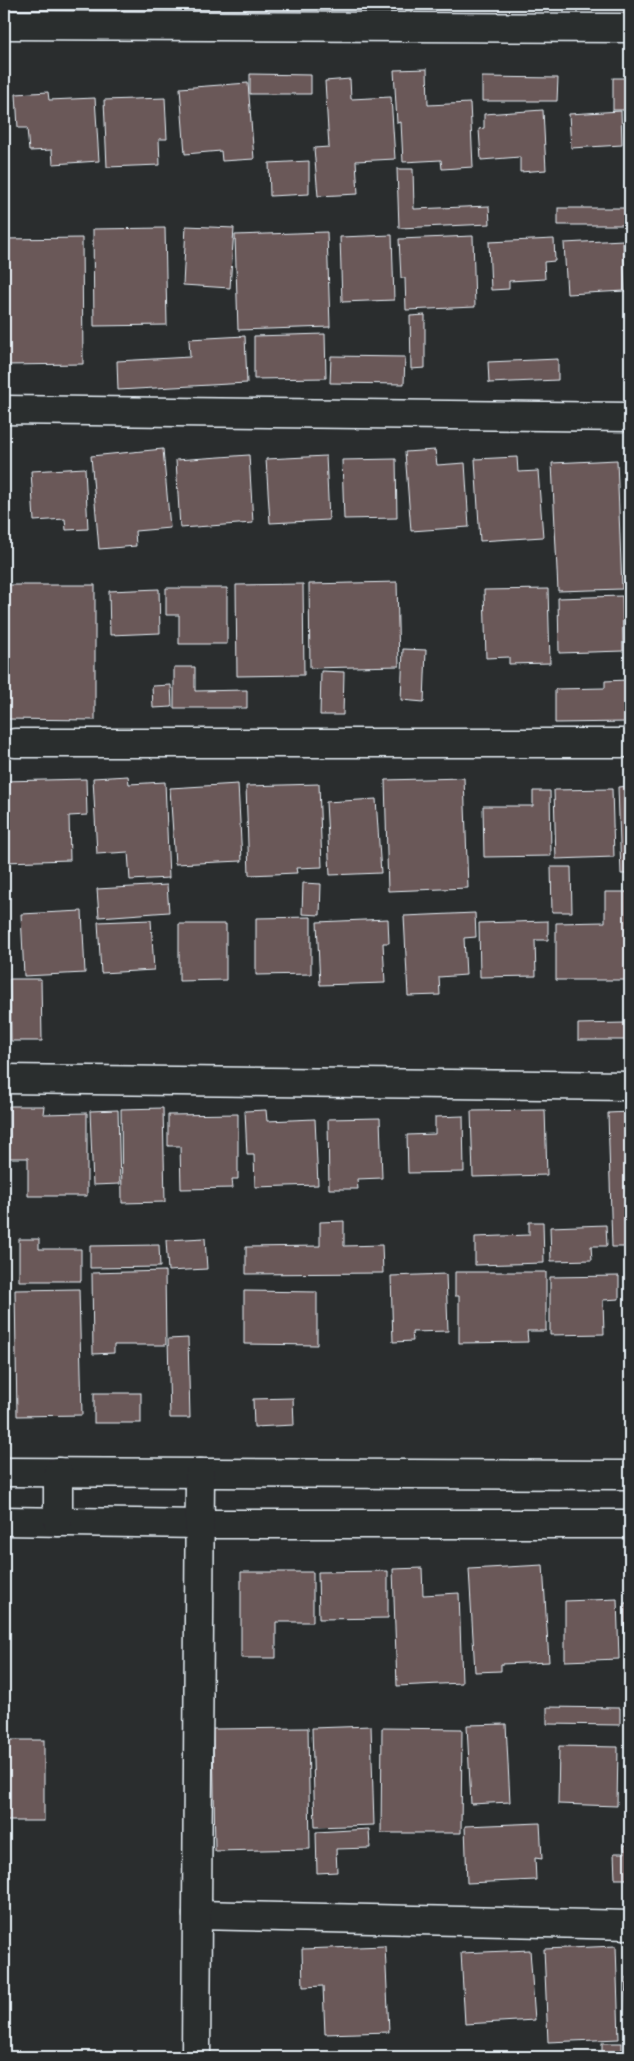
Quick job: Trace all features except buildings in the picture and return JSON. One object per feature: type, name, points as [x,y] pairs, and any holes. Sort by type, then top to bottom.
[{"type":"street","points":[[4,25],[630,28]]},
{"type":"street","points":[[4,410],[630,417]]},
{"type":"street","points":[[15,743],[630,743]]},
{"type":"street","points":[[4,1079],[630,1086]]},
{"type":"street","points":[[4,1472],[630,1475]]},
{"type":"street","points":[[58,1472],[58,1522]]},
{"type":"street","points":[[196,2057],[200,1473]]},
{"type":"street","points":[[4,1521],[201,1524],[630,1524]]},
{"type":"street","points":[[197,1915],[630,1925]]}]
